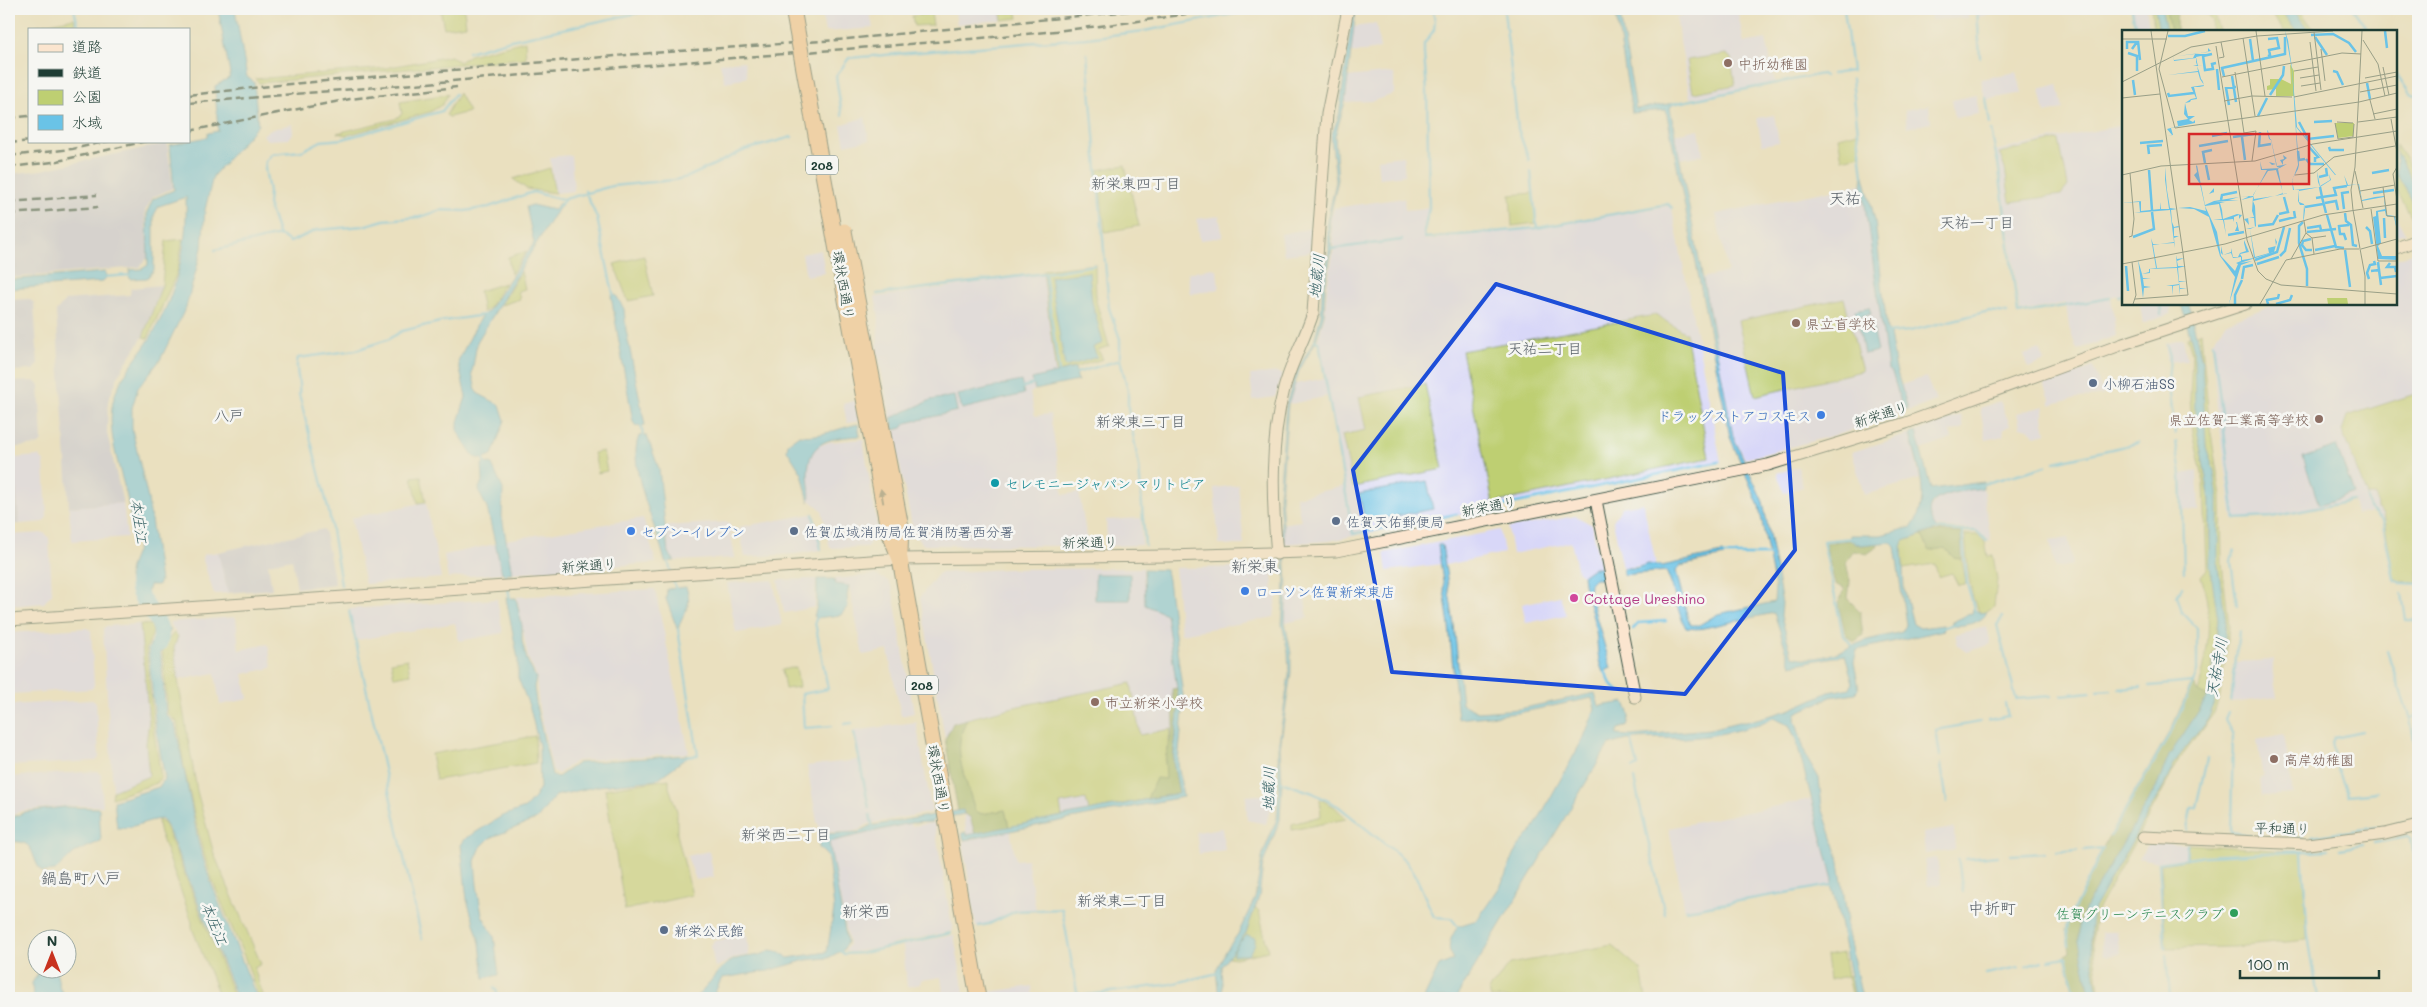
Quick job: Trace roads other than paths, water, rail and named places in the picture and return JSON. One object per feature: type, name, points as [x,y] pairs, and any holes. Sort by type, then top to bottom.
[{"type":"highway","name":"環状西通り","points":[[793,9],[878,437],[888,529],[900,559],[978,998]]},
{"type":"highway","name":"環状西通り","points":[[802,9],[856,321]]},
{"type":"street","points":[[1277,554],[1273,479],[1278,417],[1284,388],[1306,336],[1313,313],[1326,122],[1348,9]]},
{"type":"street","points":[[2397,248],[2418,240]]},
{"type":"street","name":"新栄通り","points":[[9,620],[900,559],[1277,554],[1336,551],[1768,465],[1906,422],[2242,305]]},
{"type":"street","points":[[1596,500],[1635,697]]},
{"type":"street","name":"平和通り","points":[[2143,837],[2308,844],[2385,834],[2418,826]]},
{"type":"water","points":[[218,9],[235,9],[247,77],[254,82],[258,125],[213,176],[205,210],[202,248],[186,307],[160,360],[138,388],[132,408],[132,429],[148,499],[160,581],[158,585],[149,585],[147,595],[136,597],[129,580],[129,573],[140,539],[136,535],[132,524],[115,450],[111,418],[112,407],[118,387],[128,369],[161,319],[174,285],[183,251],[186,197],[159,206],[154,215],[154,270],[147,278],[130,279],[129,270],[142,269],[148,265],[147,212],[153,199],[174,190],[170,145],[190,142],[207,137],[208,133],[218,131],[215,86],[229,78],[230,74]]},
{"type":"water","points":[[1353,9],[1356,9],[1345,102],[1335,136],[1338,180],[1329,221],[1332,249],[1325,287],[1324,314],[1316,341],[1299,371],[1288,405],[1281,496],[1287,582],[1285,622],[1291,653],[1291,673],[1280,748],[1282,782],[1280,820],[1263,864],[1259,897],[1246,933],[1221,967],[1223,998],[1219,998],[1216,970],[1227,949],[1238,934],[1255,898],[1263,853],[1277,819],[1278,748],[1289,674],[1288,653],[1282,624],[1285,583],[1279,496],[1286,404],[1297,370],[1314,341],[1321,314],[1322,287],[1329,251],[1327,221],[1336,181],[1331,136],[1339,115]]},
{"type":"water","points":[[1615,9],[1619,9],[1636,109],[1674,103],[1670,108],[1733,436],[1763,502],[1782,603],[1781,616],[1792,656],[1802,658],[1822,657],[1867,640],[1902,632],[1906,625],[1895,546],[1891,542],[1861,545],[1850,540],[1850,535],[1881,535],[1912,527],[1918,516],[1922,493],[1919,469],[1910,434],[1916,432],[1931,489],[1983,482],[1983,488],[1951,494],[1941,497],[1934,502],[1930,508],[1930,517],[1937,529],[1904,541],[1902,547],[1904,588],[1913,624],[1920,628],[1943,625],[1944,630],[1857,650],[1854,662],[1859,689],[1855,693],[1831,697],[1796,713],[1795,719],[1806,756],[1819,778],[1822,807],[1838,856],[1847,915],[1846,924],[1862,998],[1854,998],[1837,906],[1831,885],[1833,880],[1796,740],[1789,725],[1773,718],[1754,726],[1718,734],[1686,738],[1626,740],[1608,746],[1456,998],[1424,998],[1439,966],[1453,960],[1449,947],[1458,926],[1477,920],[1501,885],[1517,848],[1532,831],[1584,737],[1595,709],[1592,698],[1518,713],[1458,719],[1449,626],[1438,545],[1442,545],[1454,625],[1462,704],[1478,712],[1519,709],[1595,693],[1599,706],[1625,702],[1630,715],[1627,726],[1619,729],[1617,735],[1631,736],[1710,729],[1738,722],[1746,722],[1789,710],[1829,692],[1850,688],[1853,683],[1845,655],[1791,665],[1774,613],[1699,629],[1686,628],[1666,571],[1623,575],[1623,568],[1636,568],[1648,564],[1662,566],[1722,553],[1724,556],[1680,566],[1676,571],[1691,625],[1699,625],[1718,614],[1774,602],[1775,588],[1759,506],[1730,437],[1666,110],[1632,113]]},
{"type":"water","points":[[2155,9],[2162,9],[2166,30],[2159,30]]},
{"type":"water","points":[[2280,9],[2293,9],[2308,30],[2295,30]]},
{"type":"water","points":[[2397,155],[2418,189],[2418,210],[2397,175]]},
{"type":"water","points":[[1863,172],[1875,220],[1887,329],[1890,334],[1896,369],[1908,409],[1903,410],[1892,372],[1888,369],[1862,184]]},
{"type":"water","points":[[559,203],[562,205],[553,216],[477,342],[472,373],[477,393],[500,405],[505,420],[492,455],[481,459],[474,457],[458,432],[458,422],[466,397],[458,361],[480,318],[489,310],[534,243],[526,207],[532,205],[554,210]]},
{"type":"water","points":[[105,272],[106,278],[102,282],[9,289],[9,280]]},
{"type":"water","points":[[1089,272],[1092,302],[1103,343],[1093,347],[1097,357],[1065,367],[1050,277]]},
{"type":"water","points":[[616,295],[624,309],[626,330],[645,425],[636,426],[633,422],[611,296]]},
{"type":"water","name":"天祐寺川","points":[[2181,305],[2189,305],[2202,362],[2206,447],[2214,471],[2218,499],[2218,567],[2226,623],[2224,649],[2214,705],[2208,719],[2177,759],[2094,908],[2091,942],[2098,998],[2091,998],[2079,941],[2079,923],[2089,901],[2158,784],[2169,756],[2208,697],[2216,649],[2218,619],[2210,566],[2210,500],[2195,418],[2194,350]]},
{"type":"water","points":[[1869,307],[1871,314],[1857,317],[1855,310]]},
{"type":"water","points":[[1871,318],[1878,351],[1864,354],[1858,321]]},
{"type":"water","points":[[1075,368],[1078,381],[1035,390],[1032,379]]},
{"type":"water","points":[[1021,381],[1024,394],[962,409],[958,395]]},
{"type":"water","points":[[954,396],[957,411],[906,423],[902,428],[894,430],[891,418],[931,400]]},
{"type":"water","points":[[858,424],[860,436],[831,440],[817,447],[812,454],[808,474],[809,502],[802,474],[787,450],[788,443],[799,435],[822,434]]},
{"type":"water","points":[[639,436],[647,436],[659,469],[668,553],[675,561],[665,562],[644,498],[637,464],[636,449]]},
{"type":"water","points":[[2336,446],[2354,493],[2319,505],[2303,457]]},
{"type":"water","points":[[491,463],[503,489],[502,517],[512,573],[502,573],[487,508],[480,494],[479,488],[483,480],[482,464]]},
{"type":"water","points":[[1427,481],[1433,509],[1365,522],[1359,494]]},
{"type":"water","points":[[1593,568],[1600,568],[1602,579],[1595,579],[1590,584],[1589,592],[1611,668],[1603,672],[1599,661],[1595,625],[1583,575]]},
{"type":"water","points":[[1144,569],[1166,570],[1168,580],[1184,703],[1178,762],[1183,797],[964,840],[962,833],[966,832],[967,835],[1179,793],[1173,762],[1179,702],[1166,614],[1145,605]]},
{"type":"water","points":[[1095,574],[1130,574],[1130,600],[1095,600]]},
{"type":"water","points":[[817,579],[834,579],[835,584],[849,586],[848,606],[841,615],[816,618],[814,616],[817,606]]},
{"type":"water","points":[[686,587],[689,600],[678,631],[666,599],[667,589]]},
{"type":"water","points":[[506,598],[516,598],[522,626],[522,641],[527,660],[536,678],[534,687],[537,710],[552,775],[558,777],[578,763],[689,756],[656,780],[598,786],[555,796],[537,819],[490,838],[481,847],[475,861],[477,885],[482,915],[494,936],[499,975],[484,978],[480,943],[467,900],[461,845],[465,839],[502,816],[525,808],[540,788],[539,746],[530,708],[518,678],[518,659]]},
{"type":"water","points":[[1973,609],[1981,613],[1987,612],[1981,619],[1972,623],[1951,625],[1952,622],[1972,613]]},
{"type":"water","points":[[154,624],[166,624],[171,630],[160,648],[166,714],[175,724],[199,845],[210,880],[257,998],[237,998],[165,822],[161,819],[117,828],[114,801],[159,787],[165,778],[156,730],[148,649],[156,634]]},
{"type":"water","points":[[64,807],[99,808],[101,841],[74,853],[55,871],[42,872],[28,846],[24,843],[9,842],[9,819],[25,812]]},
{"type":"water","points":[[963,810],[964,814],[933,820],[933,822],[910,823],[829,842],[847,942],[843,950],[828,958],[806,960],[768,971],[722,978],[712,998],[694,998],[722,967],[736,959],[766,953],[770,950],[781,952],[788,958],[827,952],[834,909],[827,856],[819,848],[819,841],[824,834],[859,832],[869,826]]},
{"type":"water","points":[[1247,935],[1255,938],[1255,944],[1248,955],[1232,955],[1238,944]]},
{"type":"water","points":[[34,980],[58,980],[60,989],[68,998],[33,998],[32,983]]},
{"type":"waterway","points":[[74,9],[79,28]]},
{"type":"waterway","points":[[468,52],[511,40],[657,9]]},
{"type":"waterway","points":[[842,115],[836,76],[849,58],[1086,38],[1144,31],[1260,9]]},
{"type":"waterway","points":[[1432,9],[1435,20],[1434,30],[1424,44],[1427,92],[1429,208],[1424,232],[1425,238],[1537,228],[1668,204],[1672,208]]},
{"type":"waterway","points":[[1832,74],[1852,71],[1844,9]]},
{"type":"waterway","points":[[1977,9],[1980,57]]},
{"type":"waterway","points":[[2132,9],[2136,30]]},
{"type":"waterway","points":[[2353,9],[2367,30]]},
{"type":"waterway","points":[[1504,11],[1518,129],[1529,160]]},
{"type":"waterway","points":[[1087,54],[1109,308],[1120,339],[1120,360],[1128,390],[1128,408],[1139,466],[1145,545]]},
{"type":"waterway","points":[[1672,104],[1822,74],[1825,76]]},
{"type":"waterway","points":[[2397,74],[2410,94],[2418,95]]},
{"type":"waterway","points":[[1852,79],[1863,176]]},
{"type":"waterway","points":[[279,236],[268,204],[269,192],[265,168],[266,161],[272,154],[302,151],[321,141],[343,139],[442,111],[455,94]]},
{"type":"waterway","points":[[1986,98],[1990,124]]},
{"type":"waterway","points":[[1991,130],[1999,169],[2018,314],[2110,298]]},
{"type":"waterway","points":[[215,250],[275,236],[281,236],[290,242],[317,230],[363,226],[384,220],[420,217],[441,210],[465,211],[489,207],[533,192],[565,199],[612,186],[674,180],[688,177],[745,150],[792,137]]},
{"type":"waterway","points":[[1531,172],[1537,228]]},
{"type":"waterway","points":[[585,191],[597,218],[614,298]]},
{"type":"waterway","points":[[560,205],[565,199]]},
{"type":"waterway","name":"地蔵川","points":[[1330,249],[1402,240]]},
{"type":"waterway","points":[[1059,373],[1045,273],[1094,265]]},
{"type":"waterway","points":[[877,294],[1045,273]]},
{"type":"waterway","points":[[102,277],[131,275]]},
{"type":"waterway","points":[[2160,305],[2161,314]]},
{"type":"waterway","points":[[1886,333],[1910,331],[1989,311],[2007,313]]},
{"type":"waterway","points":[[341,585],[329,512],[299,394],[298,358],[356,350],[387,340],[402,331],[444,321],[484,315]]},
{"type":"waterway","points":[[1315,340],[1319,343],[1353,534],[1457,514]]},
{"type":"waterway","points":[[2213,343],[2235,519],[2272,517],[2352,501]]},
{"type":"waterway","points":[[2167,345],[2170,357],[2168,381]]},
{"type":"waterway","points":[[1073,374],[1120,360]]},
{"type":"waterway","points":[[1020,388],[1034,384]]},
{"type":"waterway","points":[[2169,387],[2175,434]]},
{"type":"waterway","points":[[641,423],[643,437]]},
{"type":"waterway","points":[[2176,442],[2181,475],[2184,572]]},
{"type":"waterway","points":[[2055,462],[2138,443]]},
{"type":"waterway","points":[[483,456],[486,467]]},
{"type":"waterway","points":[[1492,508],[1719,462]]},
{"type":"waterway","points":[[1980,485],[2046,466]]},
{"type":"waterway","points":[[2367,498],[2369,508],[2382,520],[2394,579],[2400,583],[2418,584]]},
{"type":"waterway","points":[[813,514],[821,549]]},
{"type":"waterway","points":[[1934,529],[1962,531],[1967,583],[1975,612]]},
{"type":"waterway","points":[[1962,531],[1976,531],[1987,541]]},
{"type":"waterway","points":[[1852,538],[1823,541],[1843,635],[1854,647]]},
{"type":"waterway","points":[[2234,550],[2231,561],[2237,606]]},
{"type":"waterway","points":[[1722,555],[1770,555]]},
{"type":"waterway","points":[[667,558],[671,572]]},
{"type":"waterway","points":[[505,571],[507,583]]},
{"type":"waterway","name":"本庄江","points":[[138,577],[137,586],[140,595],[160,626],[159,644]]},
{"type":"waterway","points":[[672,577],[676,589]]},
{"type":"waterway","points":[[2110,836],[2174,726],[2197,672],[2197,628],[2182,612],[2177,595],[2182,587]]},
{"type":"waterway","points":[[508,588],[510,600]]},
{"type":"waterway","points":[[2402,594],[2406,620],[2418,620]]},
{"type":"waterway","points":[[349,611],[422,939]]},
{"type":"waterway","points":[[817,617],[815,622],[828,689],[802,694],[804,728],[832,726]]},
{"type":"waterway","points":[[2003,617],[1997,625],[2016,699],[2051,696]]},
{"type":"waterway","points":[[1633,629],[1639,623],[1666,621]]},
{"type":"waterway","points":[[1942,628],[1954,624]]},
{"type":"waterway","points":[[678,629],[698,755],[687,757]]},
{"type":"waterway","points":[[2231,702],[2239,631]]},
{"type":"waterway","points":[[2387,651],[2410,719]]},
{"type":"waterway","points":[[1605,671],[1611,684],[1619,692]]},
{"type":"waterway","points":[[2150,686],[2193,682]]},
{"type":"waterway","points":[[2119,689],[2141,687]]},
{"type":"waterway","points":[[2098,691],[2110,690]]},
{"type":"waterway","points":[[2061,695],[2090,692]]},
{"type":"waterway","points":[[1988,720],[2008,716],[2005,704]]},
{"type":"waterway","points":[[2228,712],[2225,719],[2233,735],[2231,832],[2250,835]]},
{"type":"waterway","points":[[2418,714],[2410,719],[2418,759]]},
{"type":"waterway","points":[[1940,756],[1936,730],[1980,722]]},
{"type":"waterway","points":[[844,724],[852,723]]},
{"type":"waterway","points":[[2362,731],[2334,737],[2332,742],[2338,770],[2348,795],[2377,792]]},
{"type":"waterway","points":[[854,733],[869,808]]},
{"type":"waterway","points":[[1631,739],[1638,766],[1633,768]]},
{"type":"waterway","points":[[2187,830],[2191,808],[2196,807],[2207,759]]},
{"type":"waterway","points":[[1941,764],[1947,802]]},
{"type":"waterway","points":[[1634,779],[1665,914]]},
{"type":"waterway","name":"地蔵川","points":[[1281,782],[1313,793],[1338,806],[1405,860],[1414,872],[1434,917],[1451,918],[1459,928]]},
{"type":"waterway","points":[[870,815],[873,828]]},
{"type":"waterway","points":[[2396,824],[2411,821]]},
{"type":"waterway","points":[[2311,837],[2384,826]]},
{"type":"waterway","points":[[2374,843],[2408,837],[2411,839],[2418,879]]},
{"type":"waterway","points":[[2297,838],[2303,838]]},
{"type":"waterway","points":[[2186,859],[2187,844]]},
{"type":"waterway","points":[[2340,849],[2363,845]]},
{"type":"waterway","points":[[2069,946],[2068,922],[2103,848],[2084,850]]},
{"type":"waterway","points":[[2057,852],[2077,850]]},
{"type":"waterway","points":[[2165,948],[2159,863],[2206,856],[2328,850]]},
{"type":"waterway","points":[[2302,852],[2308,935],[2318,998]]},
{"type":"waterway","points":[[2011,855],[2045,853]]},
{"type":"waterway","points":[[1966,859],[1997,856]]},
{"type":"waterway","points":[[1958,859],[1963,892]]},
{"type":"waterway","points":[[1686,910],[1832,885]]},
{"type":"waterway","points":[[979,926],[989,924],[1016,911],[1062,909],[1077,992],[1080,996],[1171,984],[1218,973]]},
{"type":"waterway","points":[[839,950],[844,954],[863,953],[951,933]]},
{"type":"waterway","points":[[2166,955],[2170,996]]},
{"type":"waterway","points":[[2049,960],[2066,957],[2076,998]]},
{"type":"waterway","points":[[2027,966],[2042,961]]},
{"type":"waterway","points":[[1986,974],[2019,967]]},
{"type":"waterway","points":[[494,987],[497,992],[495,998]]},
{"type":"waterway","points":[[2155,998],[2161,997]]},
{"type":"railway","points":[[190,95],[279,85],[638,54],[837,40],[1150,9]]},
{"type":"railway","points":[[190,103],[1000,36],[1108,25],[1216,9]]},
{"type":"railway","points":[[272,114],[350,99],[457,87]]},
{"type":"railway","points":[[190,131],[278,113]]},
{"type":"railway","points":[[9,118],[28,116]]},
{"type":"railway","points":[[9,143],[28,141]]},
{"type":"railway","points":[[9,156],[72,149],[104,142]]},
{"type":"railway","points":[[9,167],[53,162],[143,142]]},
{"type":"railway","points":[[9,202],[97,195]]},
{"type":"railway","points":[[9,214],[98,207]]},
{"type":"place","name":"中折幼稚園","points":[[1728,63]]},
{"type":"place","name":"県立盲学校","points":[[1796,323]]},
{"type":"place","name":"小柳石油SS","points":[[2093,383]]},
{"type":"place","name":"ドラッグストアコスモス","points":[[1821,415]]},
{"type":"place","name":"県立佐賀工業高等学校","points":[[2319,419]]},
{"type":"place","name":"セレモニージャパン マリトピア","points":[[995,483]]},
{"type":"place","name":"佐賀天佑郵便局","points":[[1336,521]]},
{"type":"place","name":"セブン-イレブン","points":[[631,531]]},
{"type":"place","name":"佐賀広域消防局佐賀消防署西分署","points":[[794,531]]},
{"type":"place","name":"ローソン佐賀新栄東店","points":[[1245,591]]},
{"type":"place","name":"Cottage Ureshino","points":[[1574,598]]},
{"type":"place","name":"市立新栄小学校","points":[[1095,702]]},
{"type":"place","name":"高岸幼稚園","points":[[2274,759]]},
{"type":"place","name":"佐賀グリーンテニスクラブ","points":[[2234,913]]},
{"type":"place","name":"新栄公民館","points":[[664,930]]},
{"type":"district","name":"新栄東四丁目","points":[[1136,183]]},
{"type":"district","name":"天祐","points":[[1845,197]]},
{"type":"district","name":"天祐一丁目","points":[[1977,222]]},
{"type":"district","name":"天祐二丁目","points":[[1545,348]]},
{"type":"district","name":"八戸","points":[[229,415]]},
{"type":"district","name":"新栄東三丁目","points":[[1141,421]]},
{"type":"district","name":"新栄東","points":[[1255,565]]},
{"type":"district","name":"新栄西二丁目","points":[[786,834]]},
{"type":"district","name":"鍋島町八戸","points":[[81,877]]},
{"type":"district","name":"新栄東二丁目","points":[[1122,900]]},
{"type":"district","name":"中折町","points":[[1992,907]]},
{"type":"district","name":"新栄西","points":[[866,910]]}]
